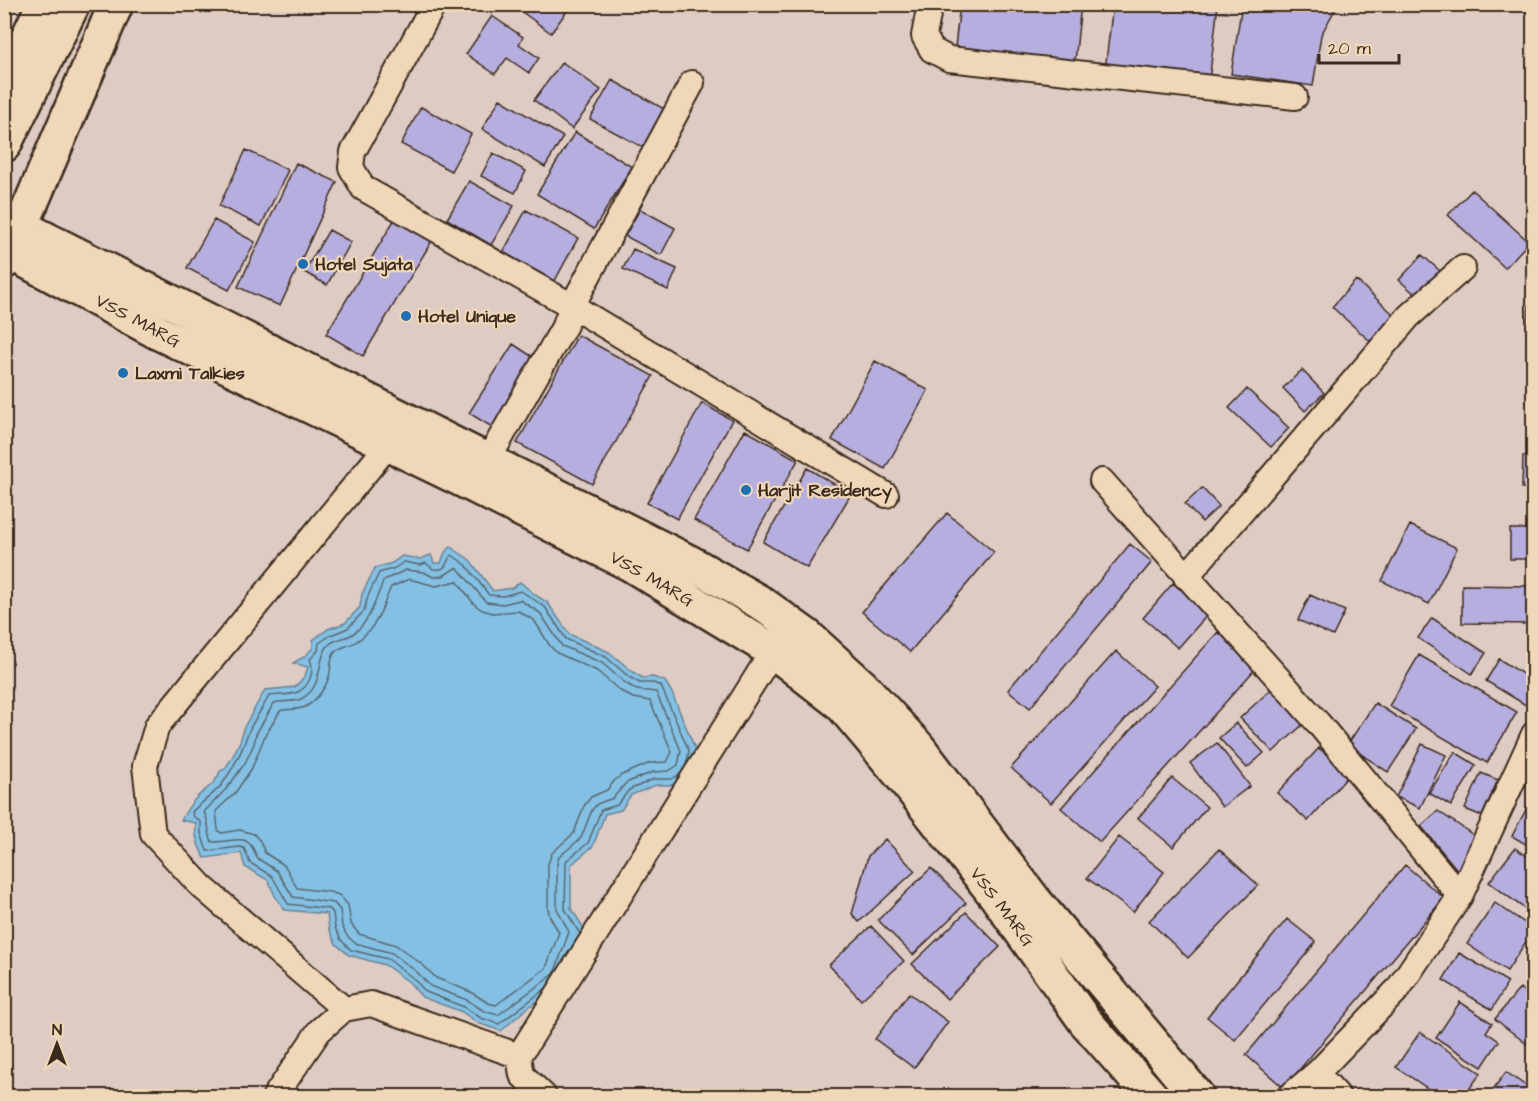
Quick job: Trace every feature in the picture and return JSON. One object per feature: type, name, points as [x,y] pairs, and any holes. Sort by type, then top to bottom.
[{"type":"main road","points":[[4,87],[44,4]]},
{"type":"main road","points":[[4,145],[73,4]]},
{"type":"main road","points":[[116,4],[9,241],[488,460],[691,563],[761,603],[807,636],[852,695],[918,747],[1035,900],[1197,1096]]},
{"type":"main road","name":"VSS MARG","points":[[9,241],[159,333],[630,564],[773,651],[852,695],[900,774],[996,896],[1085,1021],[1151,1096]]},
{"type":"street","points":[[434,4],[353,152],[351,167],[363,188],[572,306],[886,495]]},
{"type":"street","points":[[930,4],[924,36],[932,50],[950,58],[1295,97]]},
{"type":"street","points":[[488,460],[565,325],[572,306],[692,83]]},
{"type":"street","points":[[1186,577],[1409,316],[1463,268]]},
{"type":"street","points":[[344,1009],[201,886],[153,834],[145,766],[157,726],[389,444]]},
{"type":"street","points":[[1102,481],[1319,724],[1460,896]]},
{"type":"street","points":[[544,1096],[522,1075],[519,1056],[773,651]]},
{"type":"street","points":[[1290,1096],[1317,1073],[1398,989],[1460,896],[1533,734]]},
{"type":"street","points":[[275,1096],[319,1031],[344,1009],[371,1004],[519,1056]]},
{"type":"street","points":[[1317,1073],[1338,1096]]},
{"type":"water","points":[[451,547],[470,560],[493,591],[512,588],[520,582],[548,603],[569,634],[609,652],[643,678],[653,677],[665,681],[696,751],[689,775],[673,785],[656,785],[631,795],[621,810],[605,814],[593,846],[571,865],[571,908],[583,927],[602,928],[565,983],[526,1009],[501,1031],[478,1023],[462,1012],[422,997],[409,982],[385,965],[349,955],[336,944],[329,929],[327,914],[285,910],[268,880],[245,867],[241,853],[205,858],[197,841],[196,823],[181,820],[195,799],[214,782],[220,771],[225,769],[241,739],[243,729],[265,690],[295,687],[305,676],[308,667],[293,663],[313,648],[313,640],[328,629],[345,623],[360,607],[362,594],[375,568],[392,563],[402,556],[420,559],[431,555],[434,563],[441,563],[445,552]]},
{"type":"building","points":[[511,4],[572,4],[551,33]]},
{"type":"building","points":[[960,4],[1081,4],[1075,62],[955,47]]},
{"type":"building","points":[[1113,4],[1218,4],[1209,82],[1105,70]]},
{"type":"building","points":[[1242,4],[1338,4],[1321,35],[1313,86],[1231,74]]},
{"type":"building","points":[[492,16],[523,37],[519,44],[539,58],[529,73],[507,58],[495,74],[466,54]]},
{"type":"building","points":[[562,62],[601,90],[572,129],[534,100]]},
{"type":"building","points":[[612,80],[666,110],[644,148],[590,119]]},
{"type":"building","points":[[500,99],[563,137],[545,167],[482,129]]},
{"type":"building","points":[[421,107],[471,134],[451,171],[401,144]]},
{"type":"building","points":[[575,132],[632,167],[594,229],[537,194]]},
{"type":"building","points":[[246,150],[288,170],[261,226],[219,206]]},
{"type":"building","points":[[493,153],[526,171],[515,193],[481,176]]},
{"type":"building","points":[[296,163],[337,182],[280,306],[238,287]]},
{"type":"building","points":[[469,181],[514,206],[491,245],[447,219]]},
{"type":"building","points":[[1472,190],[1529,242],[1505,268],[1448,215]]},
{"type":"building","points":[[640,209],[675,228],[661,255],[625,236]]},
{"type":"building","points":[[526,210],[578,238],[552,286],[500,258]]},
{"type":"building","points":[[396,217],[433,239],[363,356],[326,334]]},
{"type":"building","points":[[214,220],[255,242],[229,290],[187,268]]},
{"type":"building","points":[[329,230],[351,242],[327,285],[304,272]]},
{"type":"building","points":[[633,249],[677,269],[668,290],[623,269]]},
{"type":"building","points":[[1422,255],[1448,278],[1425,303],[1399,280]]},
{"type":"building","points":[[1531,270],[1534,270],[1534,338],[1527,337]]},
{"type":"building","points":[[1356,280],[1403,323],[1379,349],[1332,307]]},
{"type":"building","points":[[578,335],[653,376],[592,484],[517,443]]},
{"type":"building","points":[[513,344],[536,359],[492,427],[469,413]]},
{"type":"building","points":[[875,361],[928,390],[885,469],[832,440]]},
{"type":"building","points":[[1302,370],[1324,393],[1305,411],[1283,388]]},
{"type":"building","points":[[1247,389],[1289,428],[1271,447],[1229,408]]},
{"type":"building","points":[[702,403],[732,420],[677,519],[647,503]]},
{"type":"building","name":"Harjit Residency","points":[[745,430],[798,460],[747,549],[694,520]]},
{"type":"building","points":[[1523,456],[1534,457],[1534,489],[1522,488]]},
{"type":"building","points":[[807,468],[851,494],[807,568],[763,542]]},
{"type":"building","points":[[1202,488],[1219,506],[1202,522],[1185,504]]},
{"type":"building","points":[[947,513],[994,552],[910,652],[862,612]]},
{"type":"building","points":[[1410,525],[1457,548],[1429,604],[1382,581]]},
{"type":"building","points":[[1510,529],[1534,529],[1534,559],[1510,559]]},
{"type":"building","points":[[1130,544],[1152,562],[1030,708],[1008,690]]},
{"type":"building","points":[[1173,583],[1209,613],[1178,648],[1143,618]]},
{"type":"building","points":[[1462,585],[1534,586],[1534,624],[1462,623]]},
{"type":"building","points":[[1310,595],[1345,611],[1333,636],[1298,620]]},
{"type":"building","points":[[1432,618],[1486,653],[1472,674],[1418,638]]},
{"type":"building","points":[[1218,632],[1257,667],[1100,842],[1061,808]]},
{"type":"building","points":[[1116,651],[1155,686],[1051,803],[1011,768]]},
{"type":"building","points":[[1419,655],[1517,712],[1487,763],[1389,706]]},
{"type":"building","points":[[1499,659],[1534,681],[1534,700],[1529,707],[1486,681]]},
{"type":"building","points":[[1278,683],[1310,718],[1273,752],[1240,718]]},
{"type":"building","points":[[1375,703],[1416,729],[1388,772],[1347,745]]},
{"type":"building","points":[[1236,723],[1264,753],[1247,768],[1219,738]]},
{"type":"building","points":[[1217,743],[1250,786],[1222,807],[1190,763]]},
{"type":"building","points":[[1422,744],[1446,755],[1420,808],[1396,797]]},
{"type":"building","points":[[1319,748],[1349,775],[1308,821],[1277,793]]},
{"type":"building","points":[[1455,752],[1476,765],[1451,806],[1429,793]]},
{"type":"building","points":[[1481,773],[1498,780],[1482,816],[1465,809]]},
{"type":"building","points":[[1172,778],[1207,807],[1173,847],[1138,818]]},
{"type":"building","points":[[1528,806],[1534,809],[1534,849],[1512,836]]},
{"type":"building","points":[[1438,811],[1479,839],[1459,872],[1421,826]]},
{"type":"building","points":[[1119,837],[1164,872],[1133,912],[1087,878]]},
{"type":"building","points":[[885,839],[915,871],[859,922],[852,914],[868,856]]},
{"type":"building","points":[[1515,848],[1534,861],[1533,915],[1489,882]]},
{"type":"building","points":[[1219,849],[1258,885],[1188,958],[1149,921]]},
{"type":"building","points":[[1405,865],[1444,898],[1284,1088],[1246,1055]]},
{"type":"building","points":[[931,868],[966,903],[913,955],[878,920]]},
{"type":"building","points":[[1495,903],[1534,929],[1507,971],[1467,944]]},
{"type":"building","points":[[966,912],[1000,947],[947,999],[912,964]]},
{"type":"building","points":[[1287,919],[1316,942],[1235,1040],[1207,1017]]},
{"type":"building","points":[[871,926],[904,961],[861,1000],[829,965]]},
{"type":"building","points":[[1459,953],[1508,982],[1492,1010],[1443,980]]},
{"type":"building","points":[[1520,988],[1534,999],[1534,1038],[1528,1045],[1495,1019]]},
{"type":"building","points":[[909,993],[948,1022],[914,1068],[875,1039]]},
{"type":"building","points":[[1460,1002],[1492,1023],[1486,1032],[1499,1041],[1482,1067],[1436,1038]]},
{"type":"building","points":[[1420,1032],[1481,1073],[1464,1096],[1439,1096],[1396,1067]]},
{"type":"building","points":[[1506,1072],[1529,1088],[1534,1082],[1534,1096],[1488,1096]]},
{"type":"place","name":"Hotel Sujata","points":[[303,264]]},
{"type":"place","name":"Hotel Unique","points":[[406,316]]},
{"type":"place","name":"Laxmi Talkies","points":[[123,373]]},
{"type":"place","name":"Harjit Residency","points":[[746,490]]}]
